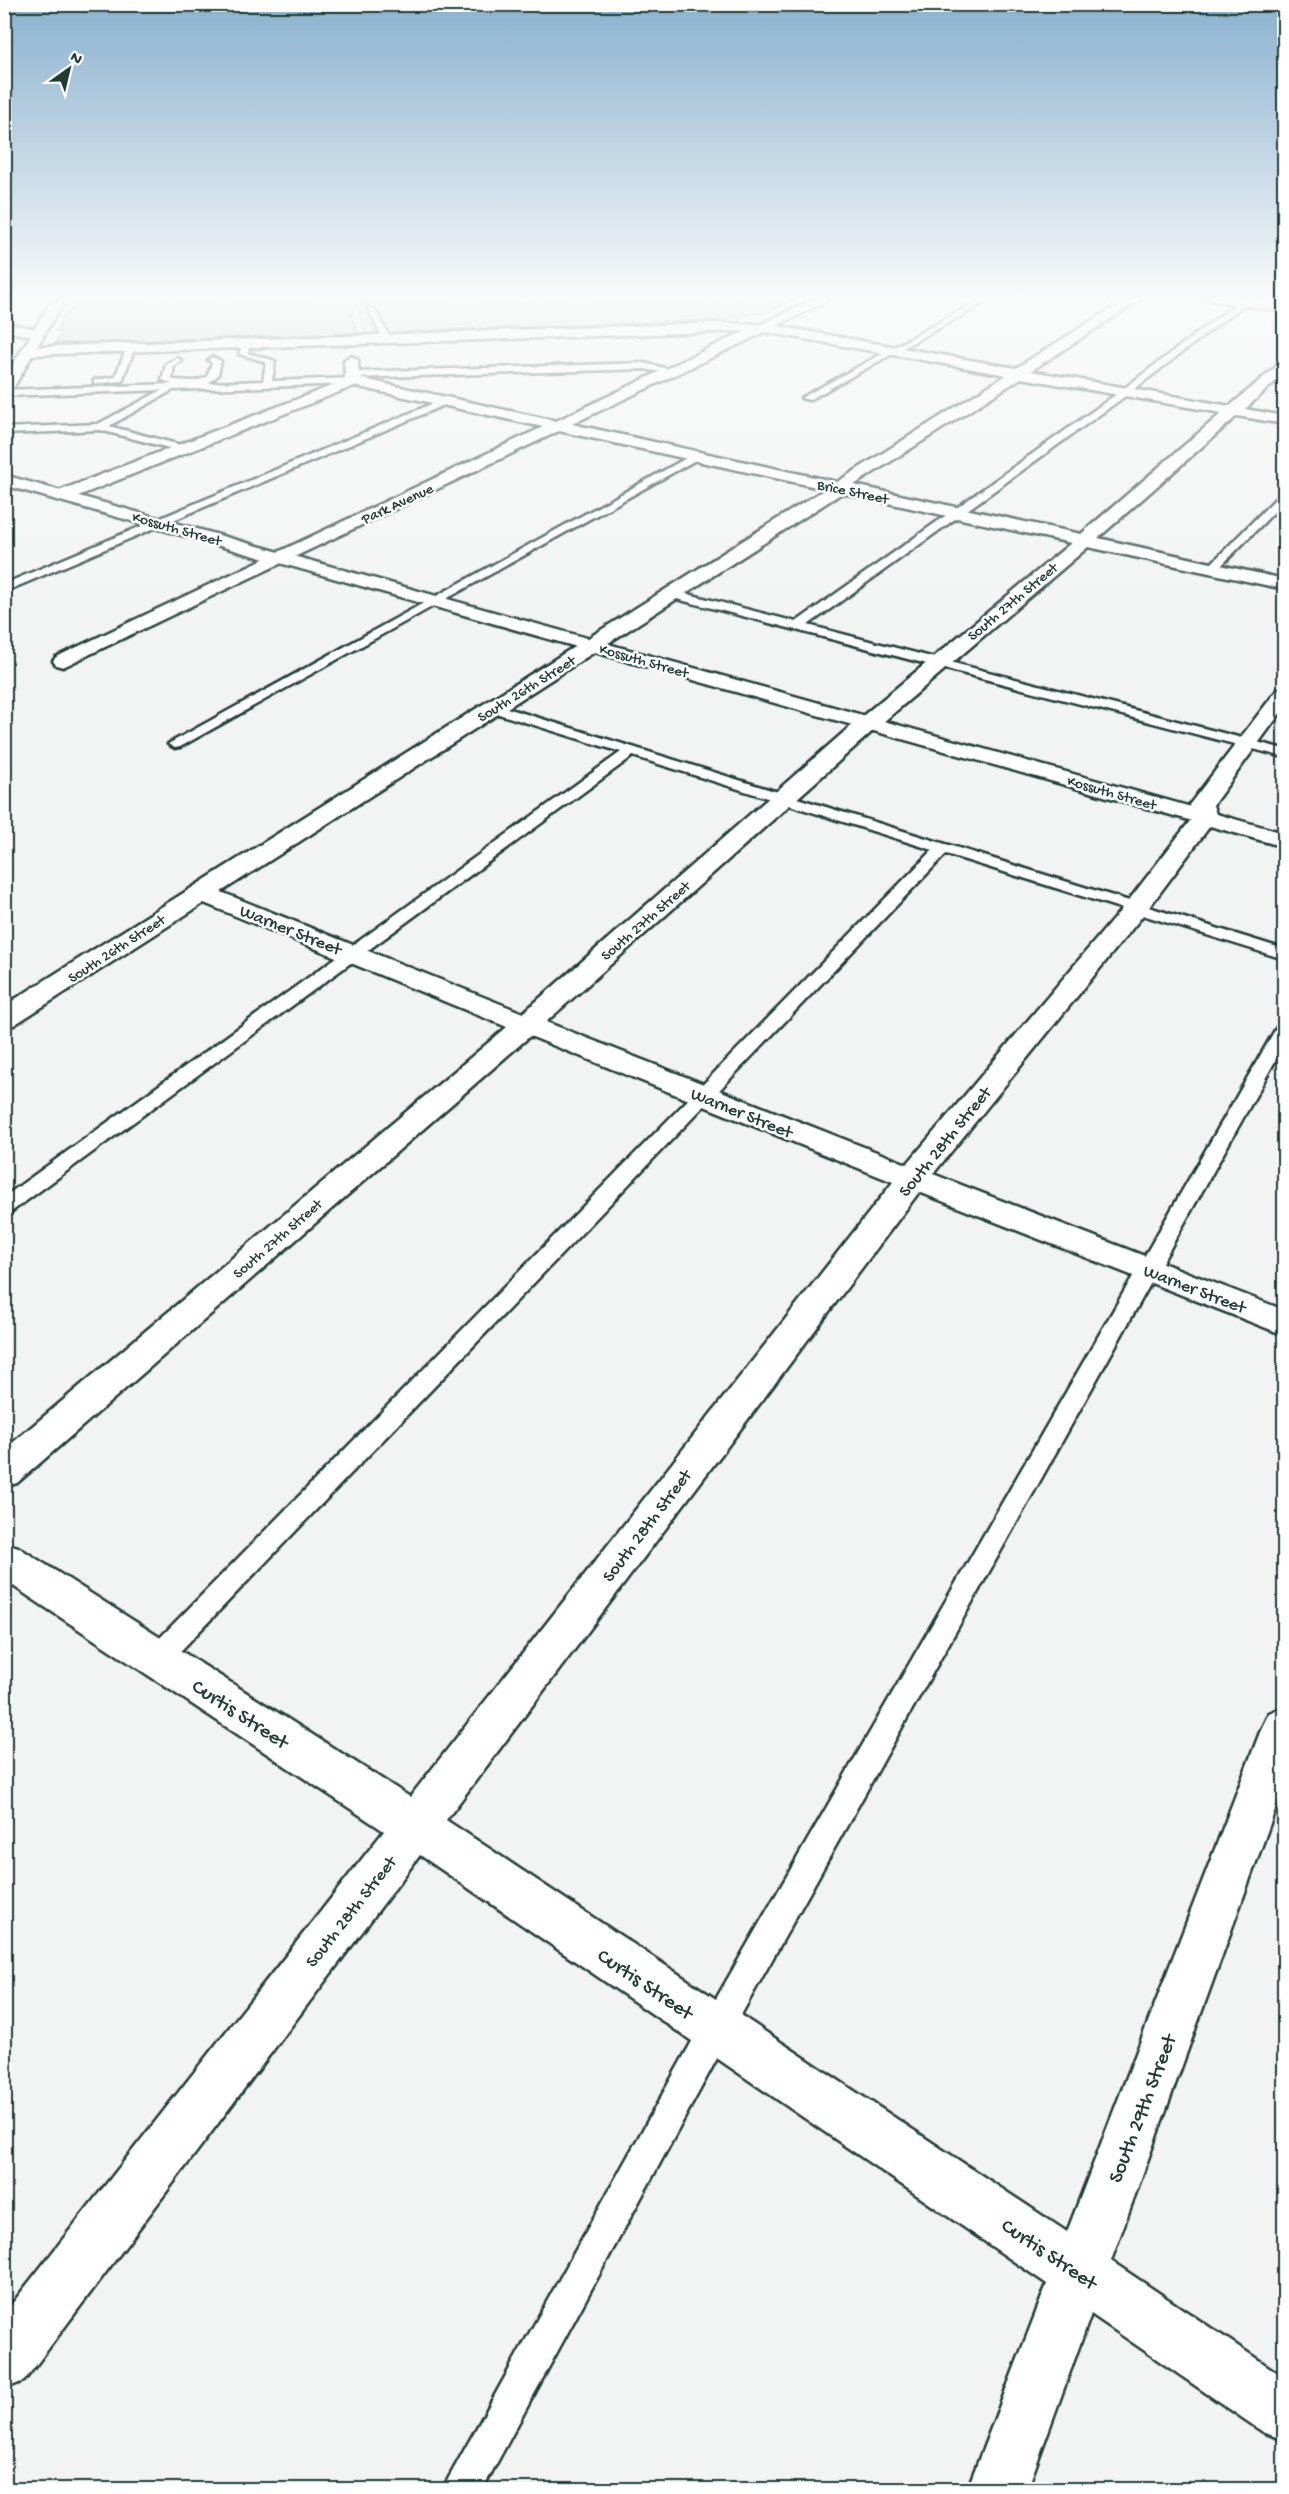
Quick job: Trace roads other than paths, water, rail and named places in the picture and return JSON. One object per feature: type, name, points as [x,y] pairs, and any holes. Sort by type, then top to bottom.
[{"type":"street","points":[[62,496],[267,413]]},
{"type":"street","name":"Brice Street","points":[[502,413],[1284,584]]},
{"type":"street","name":"Park Avenue","points":[[63,661],[586,413]]},
{"type":"street","name":"South 26th Street","points":[[4,1019],[957,413]]},
{"type":"street","name":"South 27th Street","points":[[4,1472],[526,1024],[867,724],[1231,413]]},
{"type":"street","points":[[1247,413],[1284,420]]},
{"type":"street","name":"Kossuth Street","points":[[4,480],[1284,840]]},
{"type":"street","name":"South 28th Street","points":[[4,2361],[912,1179],[1135,909],[1205,818],[1201,805],[1284,694]]},
{"type":"street","name":"Warner Street","points":[[202,893],[702,1096],[1284,1323]]},
{"type":"street","name":"Curtis Street","points":[[4,1559],[416,1826],[1284,2411]]},
{"type":"street","name":"South 29th Street","points":[[997,2490],[1284,1727]]},
{"type":"lane","points":[[100,427],[126,413]]},
{"type":"lane","points":[[4,589],[417,413]]},
{"type":"lane","points":[[798,627],[1096,413]]},
{"type":"lane","points":[[4,430],[100,427],[184,448]]},
{"type":"lane","points":[[175,744],[696,457]]},
{"type":"lane","points":[[1212,568],[1284,496]]},
{"type":"lane","points":[[673,594],[1284,753]]},
{"type":"lane","points":[[494,708],[1284,954]]},
{"type":"lane","points":[[4,1207],[354,955],[631,751]]},
{"type":"lane","points":[[157,1658],[943,848]]},
{"type":"lane","points":[[461,2490],[716,2029],[1284,1030]]}]
